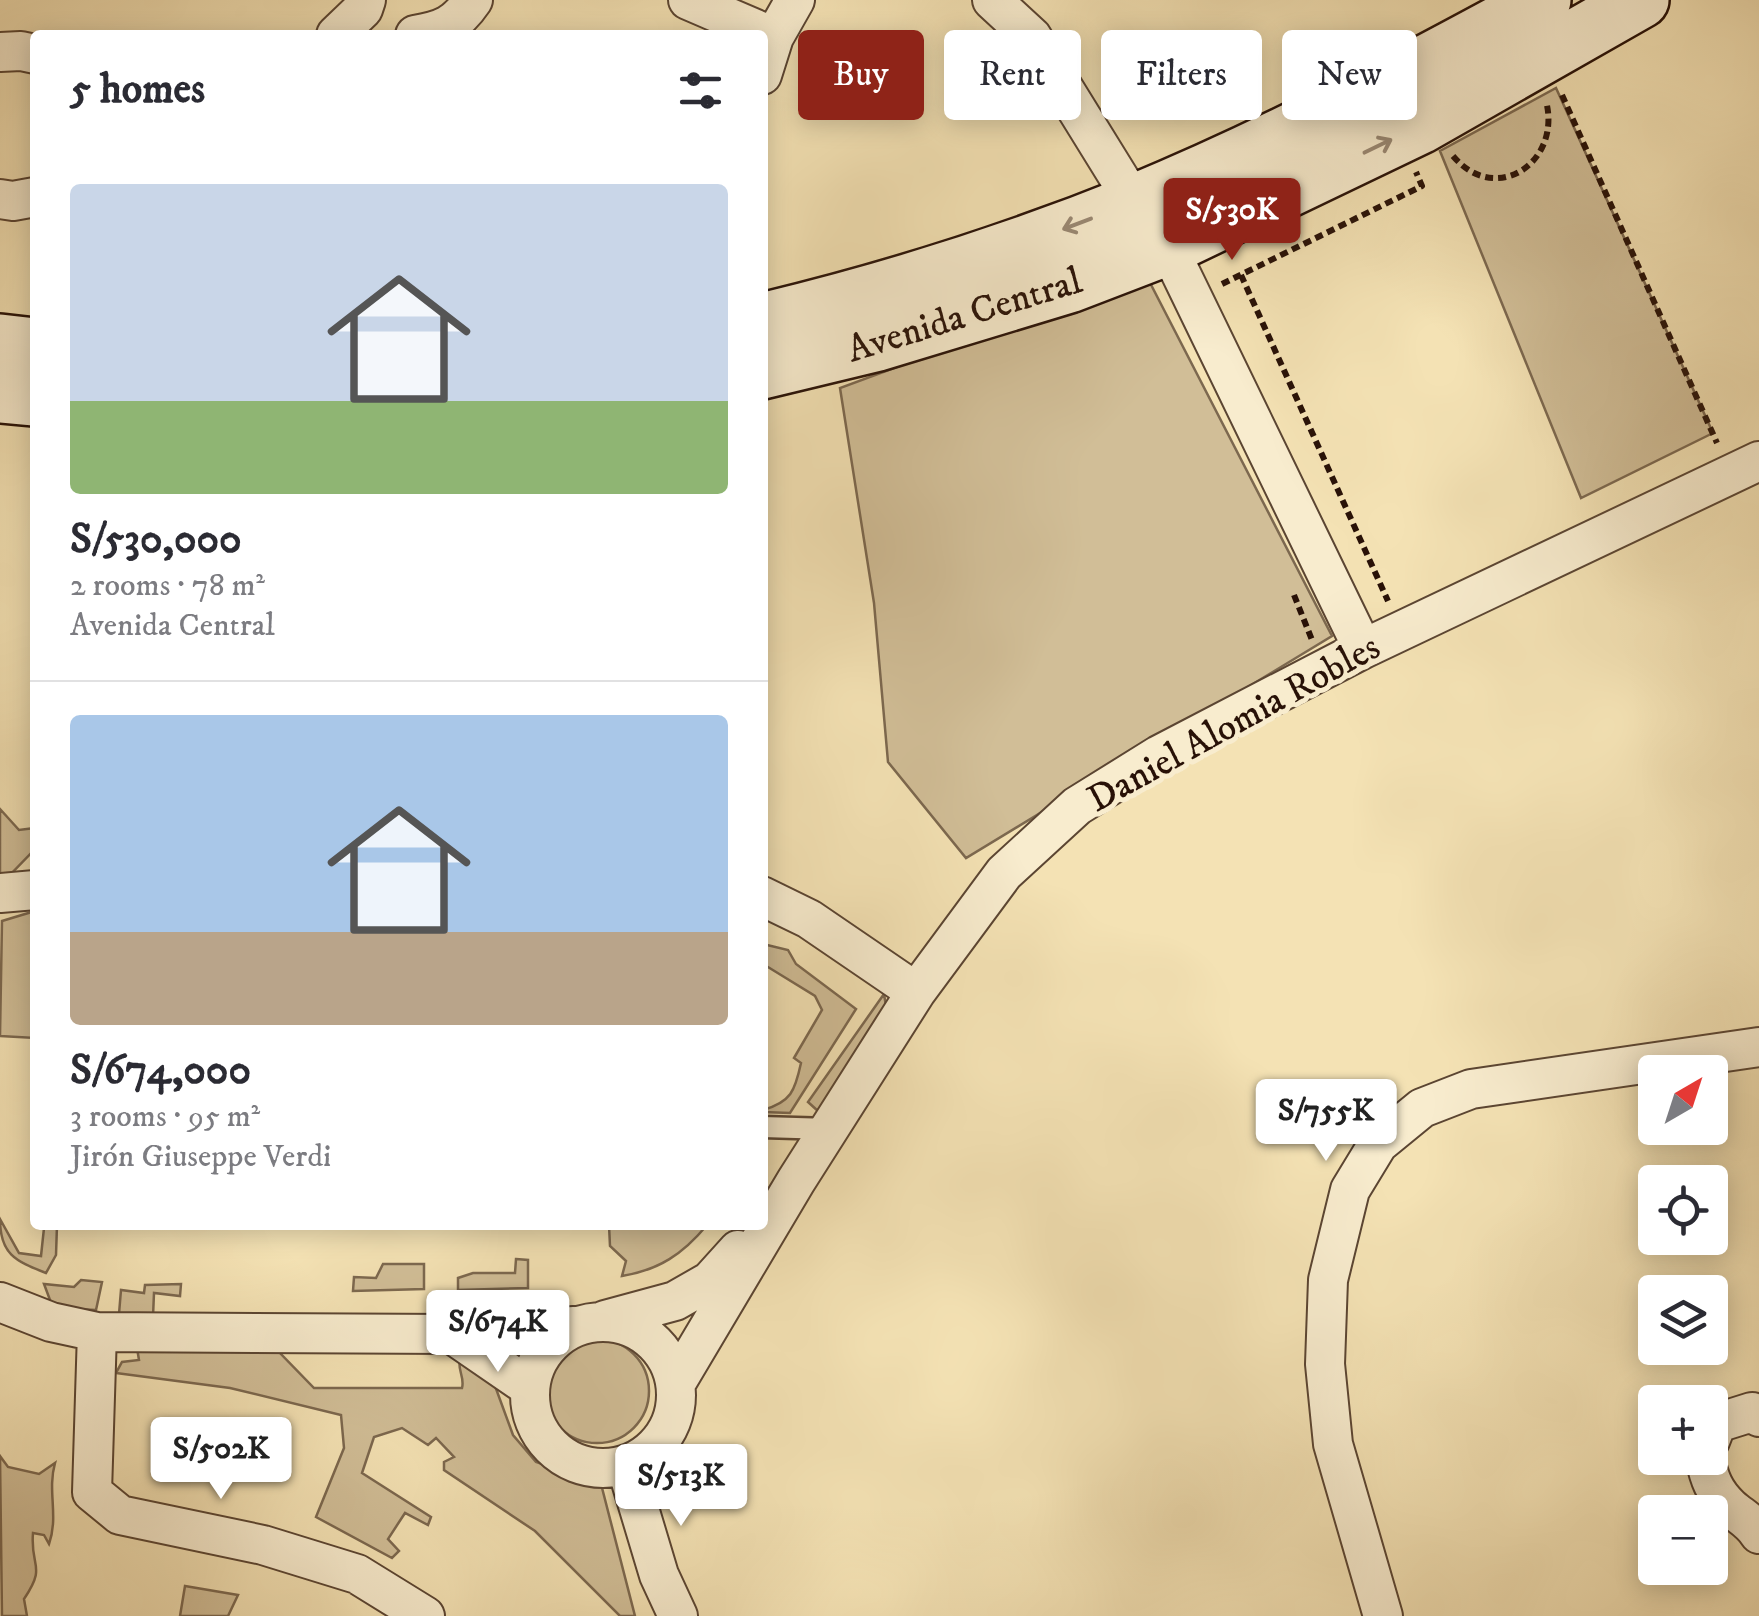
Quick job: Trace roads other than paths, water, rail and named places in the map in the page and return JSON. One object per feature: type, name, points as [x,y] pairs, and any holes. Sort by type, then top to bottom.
[{"type":"street","points":[[443,30],[454,24],[472,0]]},
{"type":"street","points":[[688,0],[758,30]]},
{"type":"street","points":[[768,56],[795,0]]},
{"type":"street","points":[[992,0],[1032,37],[1134,202],[1168,247],[1363,649]]},
{"type":"street","name":"Avenida Central","points":[[768,328],[1051,234],[1134,202],[1395,80],[1543,0]]},
{"type":"street","name":"Avenida Central","points":[[768,331],[878,342],[1069,285],[1168,247],[1420,126],[1641,0]]},
{"type":"street","points":[[345,30],[372,15]]},
{"type":"street","points":[[768,34],[774,37]]},
{"type":"street","points":[[0,52],[30,53]]},
{"type":"street","points":[[0,198],[14,201],[30,198]]},
{"type":"street","points":[[0,342],[30,345]]},
{"type":"street","points":[[0,394],[30,397]]},
{"type":"street","name":"Daniel Alomia Robles","points":[[768,1228],[916,992],[1004,874],[1077,806],[1159,755],[1363,649],[1759,462]]},
{"type":"street","points":[[0,893],[30,890]]},
{"type":"street","points":[[768,899],[809,920],[916,992]]},
{"type":"street","points":[[1383,1616],[1333,1444],[1325,1364],[1328,1280],[1350,1190],[1378,1144],[1422,1108],[1471,1089],[1759,1047]]},
{"type":"street","name":"Daniel Alomia Robles","points":[[768,1215],[796,1181]]},
{"type":"street","name":"Daniel Alomia Robles","points":[[587,1324],[675,1301],[710,1282],[755,1230]]},
{"type":"street","name":"Daniel Alomia Robles","points":[[676,1383],[767,1230]]},
{"type":"street","points":[[0,1302],[51,1322],[97,1332],[452,1334],[587,1324],[626,1325],[650,1338],[666,1358],[676,1383],[676,1409],[666,1433],[649,1453],[626,1465],[602,1469],[578,1464],[557,1452],[540,1434],[530,1411],[529,1387],[536,1362],[552,1340],[587,1324]]},
{"type":"street","points":[[97,1332],[92,1492],[120,1516],[263,1545],[357,1574],[425,1616]]},
{"type":"street","points":[[452,1334],[529,1387]]},
{"type":"street","points":[[1728,1420],[1752,1412],[1759,1416]]},
{"type":"street","points":[[626,1465],[659,1576],[678,1616]]},
{"type":"street","points":[[1709,1475],[1711,1485],[1731,1508],[1757,1525]]},
{"type":"lane","points":[[768,1128],[830,1129]]}]
